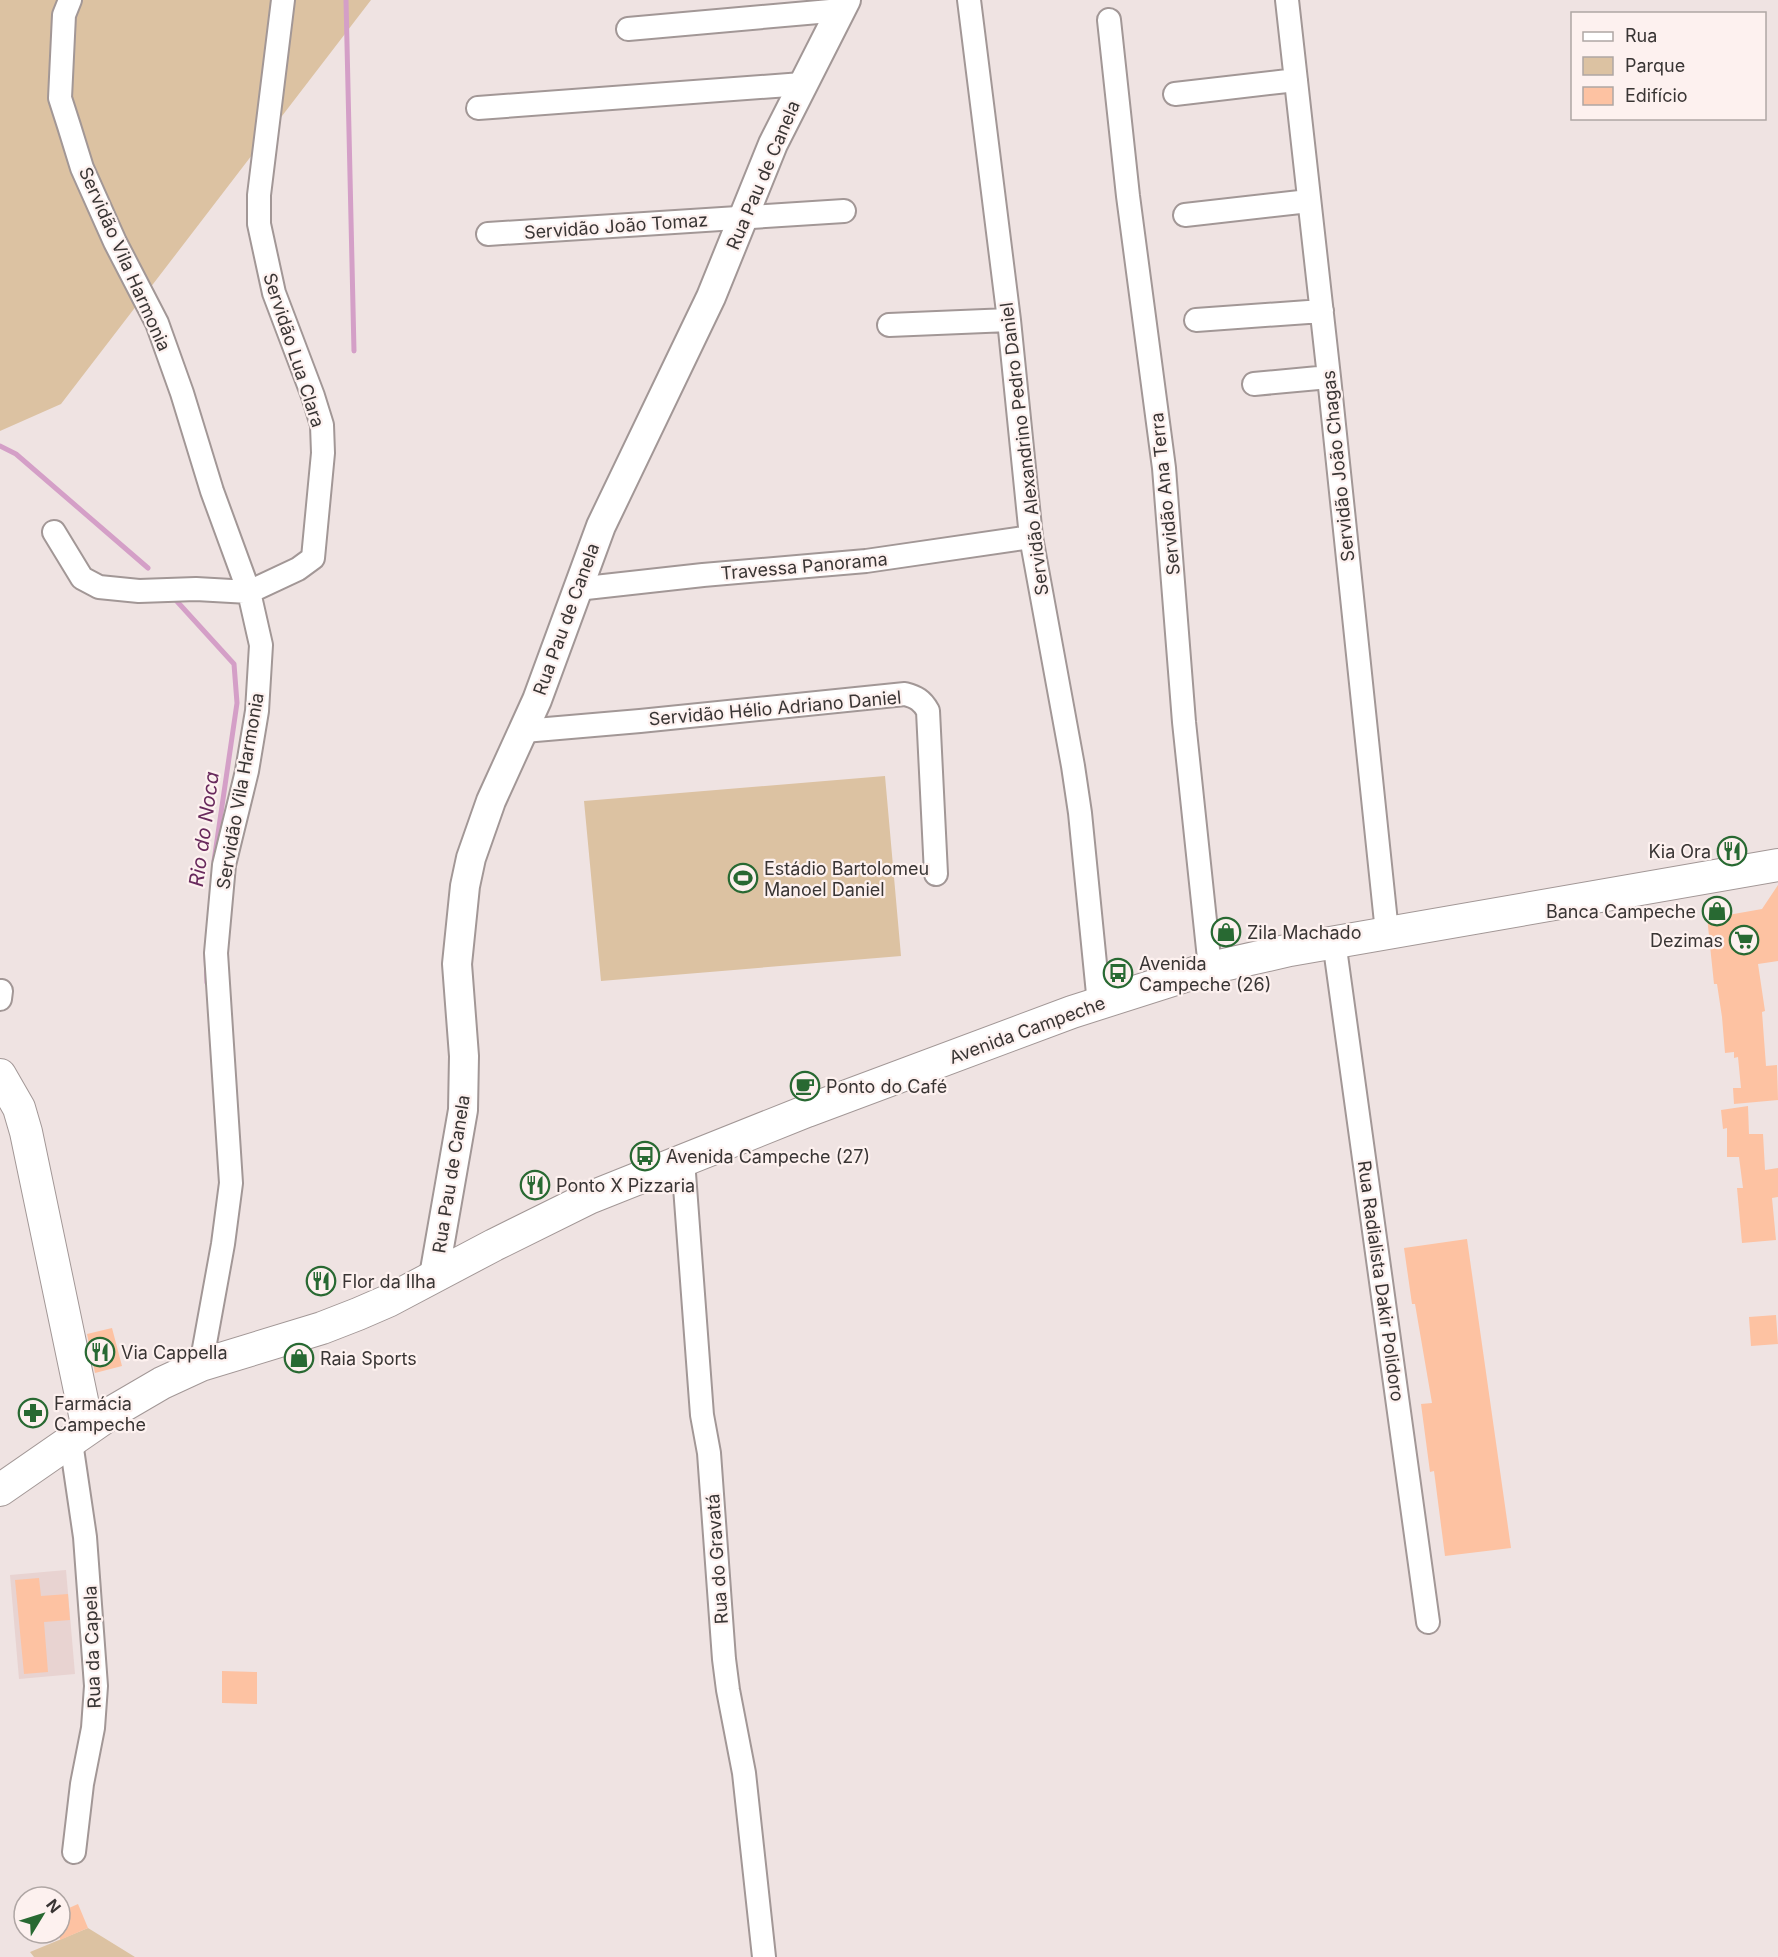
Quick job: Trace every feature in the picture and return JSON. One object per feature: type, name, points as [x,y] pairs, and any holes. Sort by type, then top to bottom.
[{"type":"main road","name":"Avenida Campeche","points":[[0,1490],[114,1411],[162,1383],[201,1365],[322,1329],[388,1301],[589,1198],[1010,1034],[1210,968],[1334,941],[1778,865]]},
{"type":"main road","name":"Rua da Capela","points":[[0,1075],[19,1108],[26,1132],[79,1436]]},
{"type":"street","name":"Servidão Vila Harmonia","points":[[70,0],[64,15],[60,98],[87,178],[115,242],[157,323],[182,393],[212,491],[249,592],[261,645],[260,685],[248,771],[224,865],[216,953],[230,1202],[201,1365]]},
{"type":"street","name":"Servidão Lua Clara","points":[[249,592],[313,558],[323,453],[322,425],[314,396],[273,292],[259,224],[259,195],[283,0]]},
{"type":"street","name":"Servidão Alexandrino Pedro Daniel","points":[[969,0],[1009,320],[1031,537],[1075,778],[1099,1004]]},
{"type":"street","name":"Servidão João Chagas","points":[[1287,0],[1387,932]]},
{"type":"street","points":[[628,29],[843,5]]},
{"type":"street","name":"Rua Pau de Canela","points":[[434,1276],[463,1110],[465,1073],[457,964],[465,886],[480,830],[540,692],[616,490],[695,331],[744,217],[768,154],[843,5]]},
{"type":"street","name":"Servidão Ana Terra","points":[[1109,20],[1136,261],[1164,468],[1184,722],[1210,968]]},
{"type":"street","points":[[1175,94],[1296,80]]},
{"type":"street","points":[[478,108],[802,84]]},
{"type":"street","points":[[1185,216],[1309,201]]},
{"type":"street","name":"Servidão João Tomaz","points":[[488,234],[844,211]]},
{"type":"street","points":[[1196,320],[1322,312]]},
{"type":"street","points":[[889,325],[1009,320]]},
{"type":"street","points":[[1254,384],[1329,377]]},
{"type":"street","points":[[54,532],[82,578],[99,587],[139,591],[196,589],[249,592]]},
{"type":"street","name":"Travessa Panorama","points":[[577,589],[866,561],[1031,537]]},
{"type":"street","name":"Servidão Hélio Adriano Daniel","points":[[524,731],[904,694],[914,697],[922,702],[928,711],[936,874]]},
{"type":"street","name":"Rua Radialista Dakir Polidoro","points":[[1334,941],[1428,1622]]},
{"type":"street","name":"Rua do Gravatá","points":[[683,1160],[702,1415],[710,1453],[724,1659],[745,1784],[764,1957]]},
{"type":"street","name":"Rua da Capela","points":[[74,1852],[82,1784],[93,1728],[96,1686],[79,1436]]},
{"type":"shaded area","points":[[66,1570],[75,1674],[19,1679],[10,1575]]},
{"type":"green space","points":[[0,0],[371,0],[61,404],[0,431]]},
{"type":"green space","name":"Estádio Bartolomeu Manoel Daniel","points":[[885,776],[901,956],[601,981],[584,801]]},
{"type":"green space","points":[[88,1928],[135,1957],[34,1957],[30,1952],[47,1945],[72,1945],[72,1935]]},
{"type":"building","points":[[1778,885],[1778,961],[1758,964],[1765,1011],[1762,1012],[1766,1066],[1777,1065],[1778,1100],[1734,1104],[1733,1088],[1741,1088],[1738,1057],[1734,1058],[1734,1052],[1725,1053],[1717,984],[1714,984],[1706,907],[1727,904],[1728,915],[1762,909]]},
{"type":"building","points":[[1748,1106],[1749,1134],[1763,1134],[1765,1170],[1778,1168],[1778,1197],[1772,1198],[1776,1240],[1742,1243],[1737,1188],[1743,1188],[1739,1157],[1727,1157],[1727,1128],[1723,1129],[1721,1110]]},
{"type":"building","points":[[1467,1239],[1511,1548],[1445,1556],[1434,1471],[1430,1472],[1421,1404],[1432,1403],[1415,1304],[1412,1304],[1404,1248]]},
{"type":"building","points":[[1776,1315],[1778,1344],[1751,1346],[1749,1317]]},
{"type":"building","name":"Via Cappella","points":[[112,1328],[122,1366],[95,1373],[87,1334]]},
{"type":"building","name":"Raia Sports","points":[[308,1351],[311,1368],[291,1371],[288,1357]]},
{"type":"building","points":[[39,1578],[41,1596],[68,1594],[70,1620],[44,1622],[48,1672],[24,1674],[15,1580]]},
{"type":"building","points":[[222,1671],[257,1672],[257,1704],[222,1703]]},
{"type":"building","points":[[78,1904],[88,1928],[72,1935],[72,1907]]},
{"type":"waterway","points":[[346,0],[354,351]]},
{"type":"waterway","name":"Rio do Noca","points":[[0,446],[16,454],[148,568]]},
{"type":"waterway","name":"Rio do Noca","points":[[173,597],[234,664],[237,703],[214,861]]},
{"type":"waterway","name":"Rio do Noca","points":[[206,953],[207,983]]},
{"type":"place","name":"Kia Ora","points":[[1732,851]]},
{"type":"place","name":"Estádio Bartolomeu Manoel Daniel","points":[[743,878]]},
{"type":"place","name":"Banca Campeche","points":[[1717,911]]},
{"type":"place","name":"Zila Machado","points":[[1226,932]]},
{"type":"place","name":"Dezimas","points":[[1744,940]]},
{"type":"place","name":"Avenida Campeche (26)","points":[[1118,973]]},
{"type":"place","name":"Ponto do Café","points":[[805,1086]]},
{"type":"place","name":"Avenida Campeche (27)","points":[[645,1156]]},
{"type":"place","name":"Ponto X Pizzaria","points":[[535,1185]]},
{"type":"place","name":"Flor da Ilha","points":[[321,1281]]},
{"type":"place","name":"Via Cappella","points":[[100,1352]]},
{"type":"place","name":"Raia Sports","points":[[299,1358]]},
{"type":"place","name":"Farmácia Campeche","points":[[33,1413]]}]
